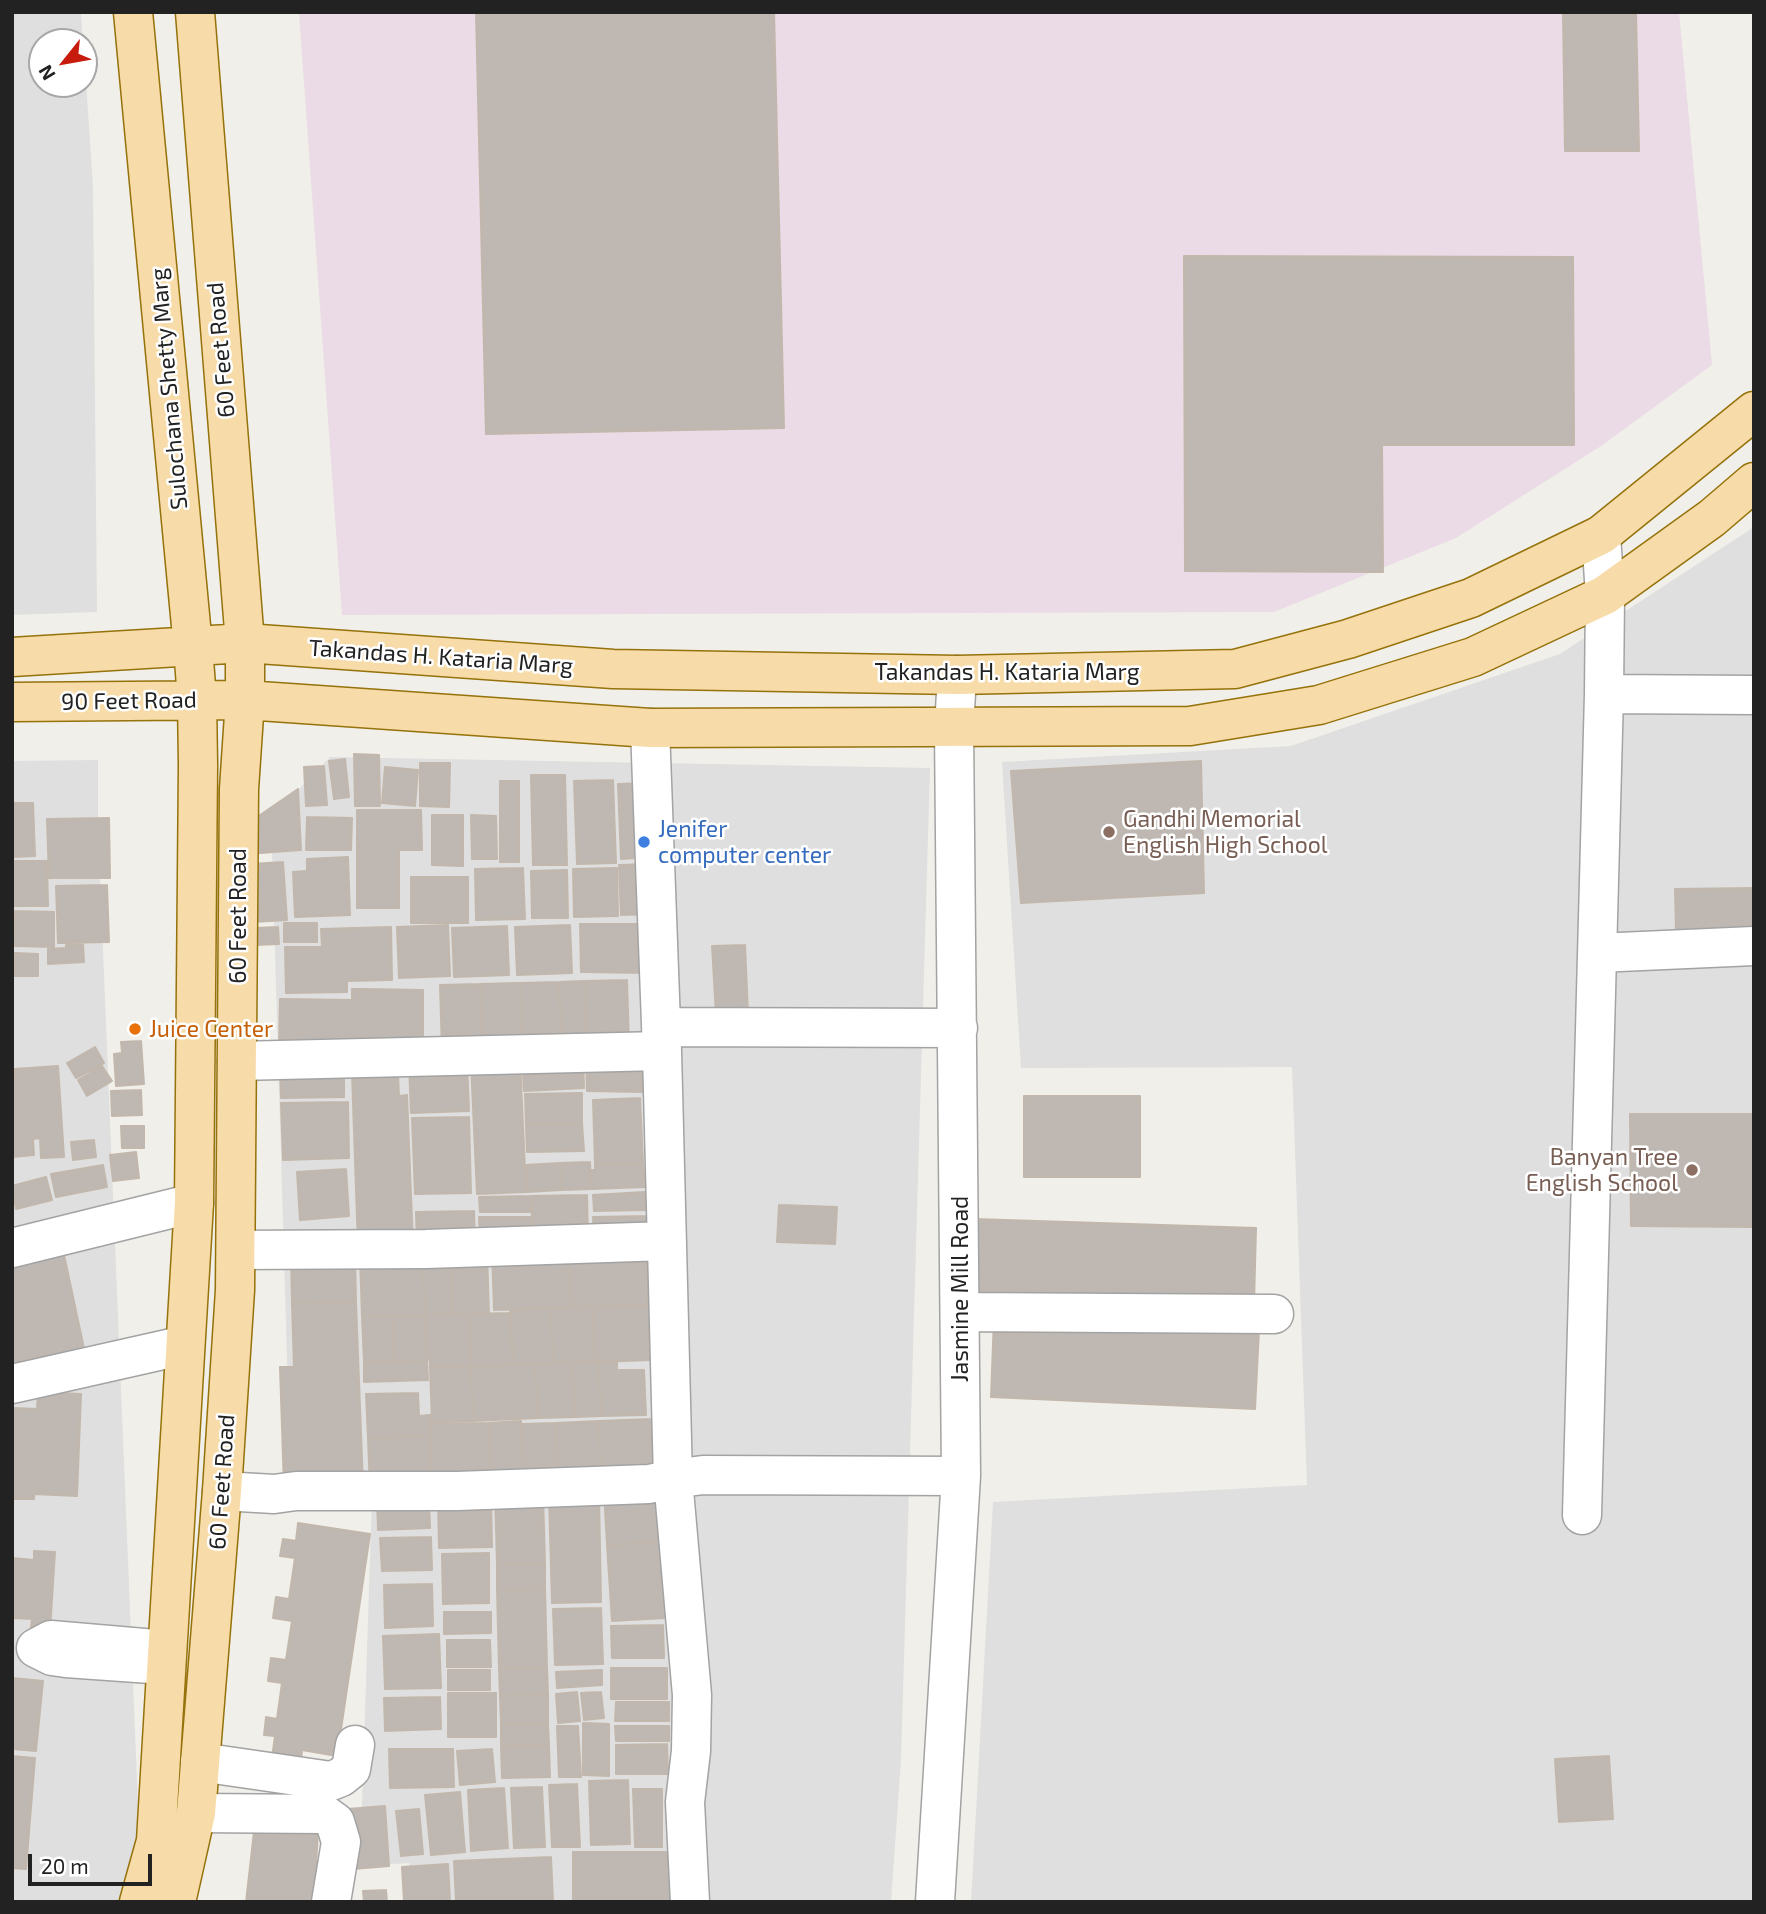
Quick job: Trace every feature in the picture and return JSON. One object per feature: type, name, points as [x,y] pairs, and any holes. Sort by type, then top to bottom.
[{"type":"main road","name":"Sulochana Shetty Marg","points":[[133,12],[193,647],[198,765]]},
{"type":"main road","name":"60 Feet Road","points":[[176,1902],[196,1814],[235,1290],[239,789],[245,700],[245,643],[194,12]]},
{"type":"main road","name":"Takandas H. Kataria Marg","points":[[193,647],[245,643],[613,669],[957,675],[1235,669],[1348,639],[1471,598],[1601,536],[1754,411]]},
{"type":"main road","points":[[245,700],[650,728],[1190,726],[1319,705],[1473,657],[1605,595],[1712,518],[1754,482]]},
{"type":"main road","points":[[12,657],[193,647]]},
{"type":"main road","points":[[496,717],[503,661]]},
{"type":"main road","name":"90 Feet Road","points":[[12,702],[245,700]]},
{"type":"main road","name":"60 Feet Road","points":[[139,1902],[156,1841],[194,1203],[198,765]]},
{"type":"main road","points":[[179,1442],[225,1448]]},
{"type":"street","points":[[1582,1515],[1604,694],[1605,595],[1601,536]]},
{"type":"street","name":"Jasmine Mill Road","points":[[935,1902],[961,1476],[954,728],[957,675]]},
{"type":"street","points":[[1604,694],[1754,695]]},
{"type":"street","points":[[650,728],[662,1039],[673,1479],[692,1695],[691,1752],[685,1802],[690,1902]]},
{"type":"street","points":[[1597,953],[1754,946]]},
{"type":"street","points":[[237,1061],[662,1039],[958,1028]]},
{"type":"street","points":[[12,1248],[194,1203]]},
{"type":"street","points":[[236,1250],[426,1249],[667,1241]]},
{"type":"street","points":[[960,1312],[1274,1314]]},
{"type":"street","points":[[12,1384],[185,1345]]},
{"type":"street","points":[[222,1491],[274,1494],[296,1491],[457,1491],[649,1484],[703,1475],[961,1476]]},
{"type":"street","points":[[24,1647],[66,1658],[166,1657]]},
{"type":"street","points":[[200,1762],[331,1781],[351,1769],[355,1745]]},
{"type":"street","points":[[196,1814],[324,1814],[335,1822],[341,1842],[331,1902]]},
{"type":"shaded area","points":[[12,12],[81,12],[82,28],[28,28],[28,98],[87,98],[93,187],[97,612],[12,615]]},
{"type":"shaded area","points":[[299,12],[1679,12],[1712,365],[1601,446],[1456,538],[1274,612],[342,615]]},
{"type":"shaded area","points":[[1754,527],[1754,1902],[971,1902],[993,1502],[1307,1485],[1292,1067],[1021,1068],[1002,762],[1291,746],[1560,654]]},
{"type":"shaded area","points":[[330,757],[930,768],[901,1760],[891,1902],[412,1902],[409,1863],[360,1866],[372,1496],[291,1493],[271,818]]},
{"type":"shaded area","points":[[98,760],[98,828],[142,1902],[12,1902],[12,761]]},
{"type":"building","points":[[476,12],[774,12],[784,428],[486,434]]},
{"type":"building","points":[[1563,12],[1636,12],[1639,151],[1565,151]]},
{"type":"building","points":[[1184,256],[1573,257],[1574,445],[1382,445],[1383,572],[1185,571]]},
{"type":"building","points":[[354,754],[379,755],[380,806],[355,806]]},
{"type":"building","points":[[345,759],[349,797],[334,799],[329,761]]},
{"type":"building","name":"Gandhi Memorial English High School","points":[[1201,761],[1204,893],[1021,903],[1011,771]]},
{"type":"building","points":[[420,763],[450,763],[449,807],[420,806]]},
{"type":"building","points":[[324,766],[327,805],[306,806],[304,767]]},
{"type":"building","points":[[385,767],[418,770],[415,806],[382,803]]},
{"type":"building","points":[[531,775],[565,775],[567,865],[533,865]]},
{"type":"building","points":[[613,780],[616,863],[577,864],[574,781]]},
{"type":"building","points":[[500,781],[519,781],[519,862],[500,862]]},
{"type":"building","points":[[648,783],[652,857],[621,859],[618,784]]},
{"type":"building","points":[[298,789],[301,850],[246,854],[247,824]]},
{"type":"building","points":[[12,803],[33,803],[35,856],[12,857]]},
{"type":"building","points":[[357,810],[421,810],[422,850],[399,850],[399,908],[357,908]]},
{"type":"building","points":[[432,815],[463,815],[463,866],[432,865]]},
{"type":"building","points":[[471,815],[496,816],[497,859],[472,859]]},
{"type":"building","points":[[307,817],[352,818],[351,850],[306,850]]},
{"type":"building","points":[[109,818],[110,878],[49,878],[47,819]]},
{"type":"building","points":[[348,857],[350,915],[295,917],[293,872],[307,871],[307,859]]},
{"type":"building","points":[[12,861],[47,861],[48,906],[12,906]]},
{"type":"building","points":[[283,862],[287,920],[254,922],[251,864]]},
{"type":"building","points":[[650,864],[652,914],[621,915],[619,865]]},
{"type":"building","points":[[523,868],[525,919],[476,920],[475,869]]},
{"type":"building","points":[[617,868],[618,916],[574,917],[573,869]]},
{"type":"building","points":[[567,870],[568,918],[532,918],[531,871]]},
{"type":"building","points":[[411,877],[468,877],[468,923],[411,923]]},
{"type":"building","points":[[107,885],[109,942],[58,943],[56,886]]},
{"type":"building","points":[[1754,888],[1754,930],[1676,931],[1675,889]]},
{"type":"building","points":[[15,911],[54,912],[54,947],[14,946]]},
{"type":"building","points":[[284,923],[317,923],[317,942],[284,942]]},
{"type":"building","points":[[580,924],[652,924],[652,973],[581,972]]},
{"type":"building","points":[[448,925],[450,976],[399,978],[397,927]]},
{"type":"building","points":[[570,925],[572,973],[517,975],[515,927]]},
{"type":"building","points":[[507,926],[509,975],[454,977],[452,928]]},
{"type":"building","points":[[278,927],[279,944],[255,945],[254,928]]},
{"type":"building","points":[[391,927],[392,980],[347,981],[347,992],[286,993],[285,947],[322,947],[321,929]]},
{"type":"building","points":[[83,944],[84,962],[48,964],[48,949]]},
{"type":"building","points":[[745,945],[748,1014],[716,1015],[712,946]]},
{"type":"building","points":[[15,953],[38,954],[38,976],[15,976]]},
{"type":"building","points":[[627,980],[629,1045],[586,1046],[584,981]]},
{"type":"building","points":[[584,981],[586,1046],[562,1047],[559,982]]},
{"type":"building","points":[[559,982],[562,1047],[521,1049],[520,983]]},
{"type":"building","points":[[520,983],[521,1049],[482,1050],[480,984]]},
{"type":"building","points":[[480,984],[482,1050],[442,1050],[440,985]]},
{"type":"building","points":[[352,989],[360,989],[360,1055],[279,1054],[280,999],[352,1000]]},
{"type":"building","points":[[360,989],[423,990],[423,1055],[360,1055]]},
{"type":"building","points":[[141,1041],[144,1084],[116,1086],[114,1054],[122,1053],[121,1042]]},
{"type":"building","points":[[95,1047],[104,1063],[76,1078],[67,1063]]},
{"type":"building","points":[[586,1056],[642,1057],[642,1092],[587,1091]]},
{"type":"building","points":[[583,1059],[584,1088],[524,1091],[522,1061]]},
{"type":"building","points":[[520,1061],[526,1192],[477,1194],[471,1063]]},
{"type":"building","points":[[467,1063],[469,1111],[411,1113],[409,1065]]},
{"type":"building","points":[[344,1065],[344,1097],[281,1098],[280,1067]]},
{"type":"building","points":[[58,1066],[64,1157],[41,1158],[40,1138],[33,1139],[34,1155],[12,1157],[12,1080],[15,1080],[15,1069]]},
{"type":"building","points":[[102,1066],[112,1081],[87,1096],[78,1080]]},
{"type":"building","points":[[398,1073],[399,1096],[407,1095],[413,1245],[358,1247],[352,1074]]},
{"type":"building","points":[[141,1090],[142,1115],[112,1116],[111,1091]]},
{"type":"building","points":[[582,1093],[582,1123],[526,1125],[525,1094]]},
{"type":"building","points":[[1024,1096],[1140,1096],[1140,1177],[1024,1177]]},
{"type":"building","points":[[640,1098],[643,1163],[595,1165],[593,1100]]},
{"type":"building","points":[[348,1102],[349,1158],[283,1160],[281,1103]]},
{"type":"building","name":"Banyan Tree English School","points":[[1630,1114],[1754,1114],[1754,1227],[1631,1226]]},
{"type":"building","points":[[469,1117],[471,1193],[415,1194],[412,1118]]},
{"type":"building","points":[[582,1123],[584,1151],[527,1152],[526,1125]]},
{"type":"building","points":[[121,1126],[144,1126],[144,1148],[122,1148]]},
{"type":"building","points":[[94,1140],[96,1157],[73,1160],[71,1142]]},
{"type":"building","points":[[136,1152],[139,1178],[113,1181],[110,1155]]},
{"type":"building","points":[[590,1162],[591,1189],[561,1190],[560,1163]]},
{"type":"building","points":[[560,1163],[561,1190],[527,1192],[526,1165]]},
{"type":"building","points":[[643,1163],[645,1187],[591,1189],[590,1170],[595,1170],[595,1165]]},
{"type":"building","points":[[103,1165],[107,1187],[56,1197],[51,1174]]},
{"type":"building","points":[[346,1169],[349,1216],[300,1220],[297,1172]]},
{"type":"building","points":[[46,1177],[52,1200],[16,1209],[12,1186]]},
{"type":"building","points":[[645,1192],[646,1210],[594,1211],[593,1195]]},
{"type":"building","points":[[587,1195],[588,1240],[533,1241],[531,1196]]},
{"type":"building","points":[[531,1196],[532,1212],[480,1212],[479,1197]]},
{"type":"building","points":[[779,1205],[837,1207],[835,1244],[777,1242]]},
{"type":"building","points":[[474,1211],[475,1244],[417,1245],[416,1212]]},
{"type":"building","points":[[646,1216],[647,1237],[594,1239],[593,1217]]},
{"type":"building","points":[[479,1217],[531,1217],[531,1241],[480,1242]]},
{"type":"building","points":[[974,1219],[1256,1228],[1254,1304],[972,1296]]},
{"type":"building","points":[[646,1246],[648,1305],[571,1307],[569,1248]]},
{"type":"building","points":[[569,1248],[571,1307],[494,1310],[492,1251]]},
{"type":"building","points":[[63,1250],[86,1358],[12,1375],[12,1261]]},
{"type":"building","points":[[291,1254],[355,1257],[356,1302],[292,1304]]},
{"type":"building","points":[[450,1254],[453,1314],[425,1315],[423,1255]]},
{"type":"building","points":[[450,1254],[487,1254],[489,1314],[453,1314]]},
{"type":"building","points":[[423,1255],[425,1315],[362,1317],[360,1257]]},
{"type":"building","points":[[356,1302],[363,1486],[284,1488],[280,1367],[294,1367],[292,1304]]},
{"type":"building","points":[[648,1305],[650,1360],[595,1362],[593,1307]]},
{"type":"building","points":[[593,1307],[595,1362],[553,1363],[551,1308]]},
{"type":"building","points":[[551,1308],[553,1363],[513,1365],[510,1310]]},
{"type":"building","points":[[511,1313],[513,1365],[471,1366],[469,1314]]},
{"type":"building","points":[[469,1314],[471,1366],[430,1367],[430,1359],[427,1360],[425,1315]]},
{"type":"building","points":[[425,1315],[427,1360],[394,1361],[393,1316]]},
{"type":"building","points":[[393,1316],[394,1361],[364,1362],[362,1317]]},
{"type":"building","points":[[994,1318],[1259,1330],[1255,1409],[991,1397]]},
{"type":"building","points":[[427,1360],[428,1380],[364,1382],[364,1362]]},
{"type":"building","points":[[599,1361],[601,1416],[575,1417],[572,1362]]},
{"type":"building","points":[[599,1361],[617,1361],[617,1370],[644,1370],[646,1415],[601,1416]]},
{"type":"building","points":[[572,1362],[575,1417],[538,1418],[535,1364]]},
{"type":"building","points":[[535,1364],[538,1418],[473,1421],[471,1366]]},
{"type":"building","points":[[471,1366],[473,1421],[432,1422],[430,1367]]},
{"type":"building","points":[[38,1392],[81,1394],[77,1496],[34,1494],[34,1499],[12,1499],[13,1408],[37,1409]]},
{"type":"building","points":[[418,1393],[419,1416],[430,1415],[430,1436],[368,1438],[366,1394]]},
{"type":"building","points":[[652,1419],[655,1479],[601,1481],[599,1421]]},
{"type":"building","points":[[521,1421],[524,1483],[491,1484],[489,1423]]},
{"type":"building","points":[[599,1421],[601,1481],[558,1482],[556,1423]]},
{"type":"building","points":[[489,1423],[491,1484],[432,1486],[430,1424]]},
{"type":"building","points":[[556,1423],[558,1482],[524,1483],[521,1424]]},
{"type":"building","points":[[430,1436],[432,1486],[370,1489],[368,1438]]},
{"type":"building","points":[[656,1489],[660,1542],[607,1545],[604,1492]]},
{"type":"building","points":[[491,1496],[492,1547],[439,1548],[438,1497]]},
{"type":"building","points":[[599,1496],[601,1602],[552,1603],[549,1497]]},
{"type":"building","points":[[495,1498],[543,1498],[544,1528],[496,1528]]},
{"type":"building","points":[[377,1499],[429,1499],[430,1528],[378,1530]]},
{"type":"building","points":[[298,1523],[370,1534],[337,1756],[302,1750],[301,1763],[272,1758],[275,1736],[264,1735],[266,1717],[277,1719],[282,1683],[268,1681],[271,1658],[286,1660],[292,1621],[273,1618],[276,1597],[289,1599],[295,1558],[280,1556],[283,1539],[296,1541]]},
{"type":"building","points":[[496,1528],[544,1528],[545,1564],[497,1565]]},
{"type":"building","points":[[431,1537],[432,1570],[382,1571],[380,1538]]},
{"type":"building","points":[[660,1542],[665,1618],[612,1621],[607,1545]]},
{"type":"building","points":[[34,1551],[55,1552],[50,1630],[31,1628],[32,1619],[12,1618],[12,1558],[34,1560]]},
{"type":"building","points":[[489,1553],[489,1603],[443,1604],[442,1554]]},
{"type":"building","points":[[545,1564],[545,1589],[497,1590],[497,1565]]},
{"type":"building","points":[[432,1584],[433,1626],[385,1628],[384,1585]]},
{"type":"building","points":[[545,1589],[547,1667],[499,1668],[497,1590]]},
{"type":"building","points":[[601,1608],[603,1664],[555,1665],[553,1609]]},
{"type":"building","points":[[444,1612],[491,1612],[491,1633],[444,1634]]},
{"type":"building","points":[[663,1625],[664,1658],[612,1658],[611,1626]]},
{"type":"building","points":[[439,1634],[441,1688],[385,1689],[383,1636]]},
{"type":"building","points":[[447,1640],[490,1640],[491,1667],[447,1667]]},
{"type":"building","points":[[547,1667],[548,1695],[500,1696],[499,1668]]},
{"type":"building","points":[[611,1668],[667,1668],[667,1699],[611,1699]]},
{"type":"building","points":[[448,1670],[490,1670],[490,1690],[448,1690]]},
{"type":"building","points":[[602,1670],[602,1685],[557,1688],[556,1672]]},
{"type":"building","points":[[12,1678],[43,1681],[36,1751],[12,1749]]},
{"type":"building","points":[[577,1692],[580,1721],[558,1723],[556,1694]]},
{"type":"building","points":[[601,1692],[604,1718],[584,1720],[581,1693]]},
{"type":"building","points":[[448,1693],[496,1693],[496,1737],[448,1737]]},
{"type":"building","points":[[548,1695],[548,1724],[501,1725],[500,1696]]},
{"type":"building","points":[[440,1697],[441,1729],[385,1731],[384,1698]]},
{"type":"building","points":[[616,1702],[669,1702],[669,1721],[615,1721]]},
{"type":"building","points":[[583,1723],[609,1724],[609,1776],[583,1775]]},
{"type":"building","points":[[548,1724],[549,1745],[501,1746],[501,1725]]},
{"type":"building","points":[[557,1726],[578,1726],[581,1777],[559,1777]]},
{"type":"building","points":[[615,1726],[669,1726],[669,1741],[616,1741]]},
{"type":"building","points":[[667,1744],[668,1774],[616,1774],[616,1745]]},
{"type":"building","points":[[549,1745],[550,1777],[502,1778],[501,1746]]},
{"type":"building","points":[[389,1749],[453,1749],[454,1787],[390,1788]]},
{"type":"building","points":[[492,1749],[495,1782],[460,1785],[457,1751]]},
{"type":"building","points":[[12,1756],[35,1758],[26,1869],[12,1868]]},
{"type":"building","points":[[1609,1756],[1613,1819],[1559,1822],[1555,1759]]},
{"type":"building","points":[[628,1780],[630,1844],[591,1845],[589,1781]]},
{"type":"building","points":[[577,1784],[580,1847],[552,1847],[549,1785]]},
{"type":"building","points":[[542,1787],[545,1847],[514,1848],[511,1788]]},
{"type":"building","points":[[504,1788],[508,1848],[471,1851],[468,1790]]},
{"type":"building","points":[[633,1789],[662,1789],[662,1847],[635,1847]]},
{"type":"building","points":[[460,1792],[465,1852],[431,1855],[425,1795]]},
{"type":"building","points":[[385,1806],[389,1866],[353,1869],[348,1809]]},
{"type":"building","points":[[419,1809],[423,1854],[401,1856],[396,1811]]},
{"type":"building","points":[[255,1823],[318,1831],[314,1902],[246,1902]]},
{"type":"building","points":[[573,1852],[672,1852],[672,1902],[573,1902]]},
{"type":"building","points":[[551,1857],[553,1902],[456,1902],[454,1861]]},
{"type":"building","points":[[448,1864],[450,1901],[404,1902],[402,1867]]},
{"type":"building","points":[[386,1890],[387,1902],[364,1902],[363,1891]]},
{"type":"place","name":"Gandhi Memorial English High School","points":[[1109,832]]},
{"type":"place","name":"Jenifer computer center","points":[[644,842]]},
{"type":"place","name":"Juice Center","points":[[135,1029]]},
{"type":"place","name":"Banyan Tree English School","points":[[1692,1170]]}]
